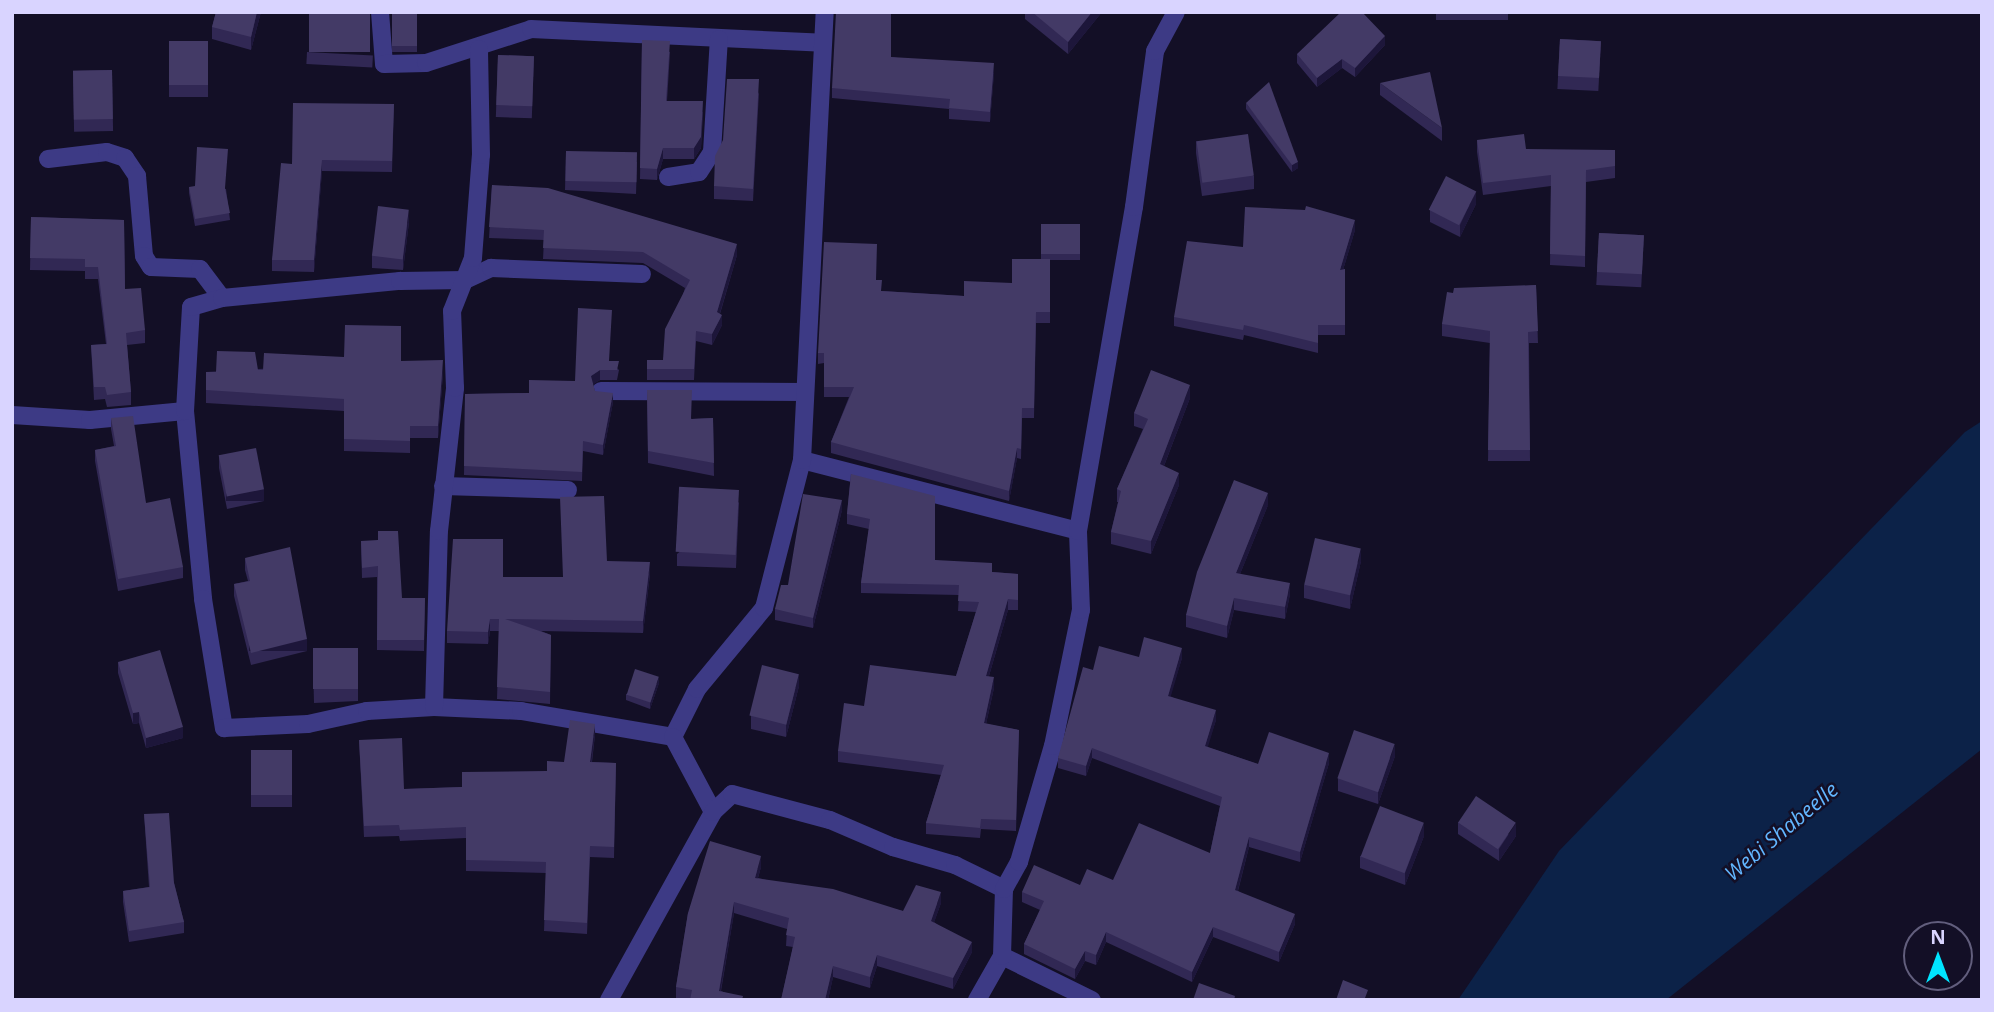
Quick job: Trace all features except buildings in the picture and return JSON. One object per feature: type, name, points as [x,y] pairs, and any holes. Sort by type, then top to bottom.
[{"type":"street","points":[[380,12],[384,64],[426,63],[479,49],[531,29],[823,43]]},
{"type":"street","points":[[673,737],[697,689],[764,608],[802,460],[825,12]]},
{"type":"street","points":[[977,1000],[1002,956],[1004,889],[1019,862],[1054,746],[1081,610],[1078,531],[1132,221],[1155,51],[1176,12]]},
{"type":"street","points":[[668,177],[699,172],[712,152],[719,39]]},
{"type":"street","points":[[434,707],[443,486],[455,388],[452,311],[473,258],[481,155],[479,49]]},
{"type":"street","points":[[48,159],[107,152],[125,158],[137,176],[144,256],[151,267],[200,269],[222,298]]},
{"type":"street","points":[[642,274],[492,268],[465,280],[400,281],[222,298],[191,307],[185,411],[203,599],[224,728],[308,724],[367,711],[434,707],[521,711],[673,737]]},
{"type":"street","points":[[601,391],[804,392]]},
{"type":"street","points":[[12,415],[90,420],[185,411]]},
{"type":"street","points":[[802,460],[1078,531]]},
{"type":"street","points":[[443,486],[568,490]]},
{"type":"street","points":[[673,737],[713,812]]},
{"type":"street","points":[[609,1000],[713,812],[732,794],[793,810],[955,865],[1004,889]]},
{"type":"street","points":[[1002,956],[1092,1000]]},
{"type":"water","name":"Webi Shabeelle","points":[[1982,421],[1982,749],[1666,1000],[1458,1000],[1559,851],[1965,432]]}]
